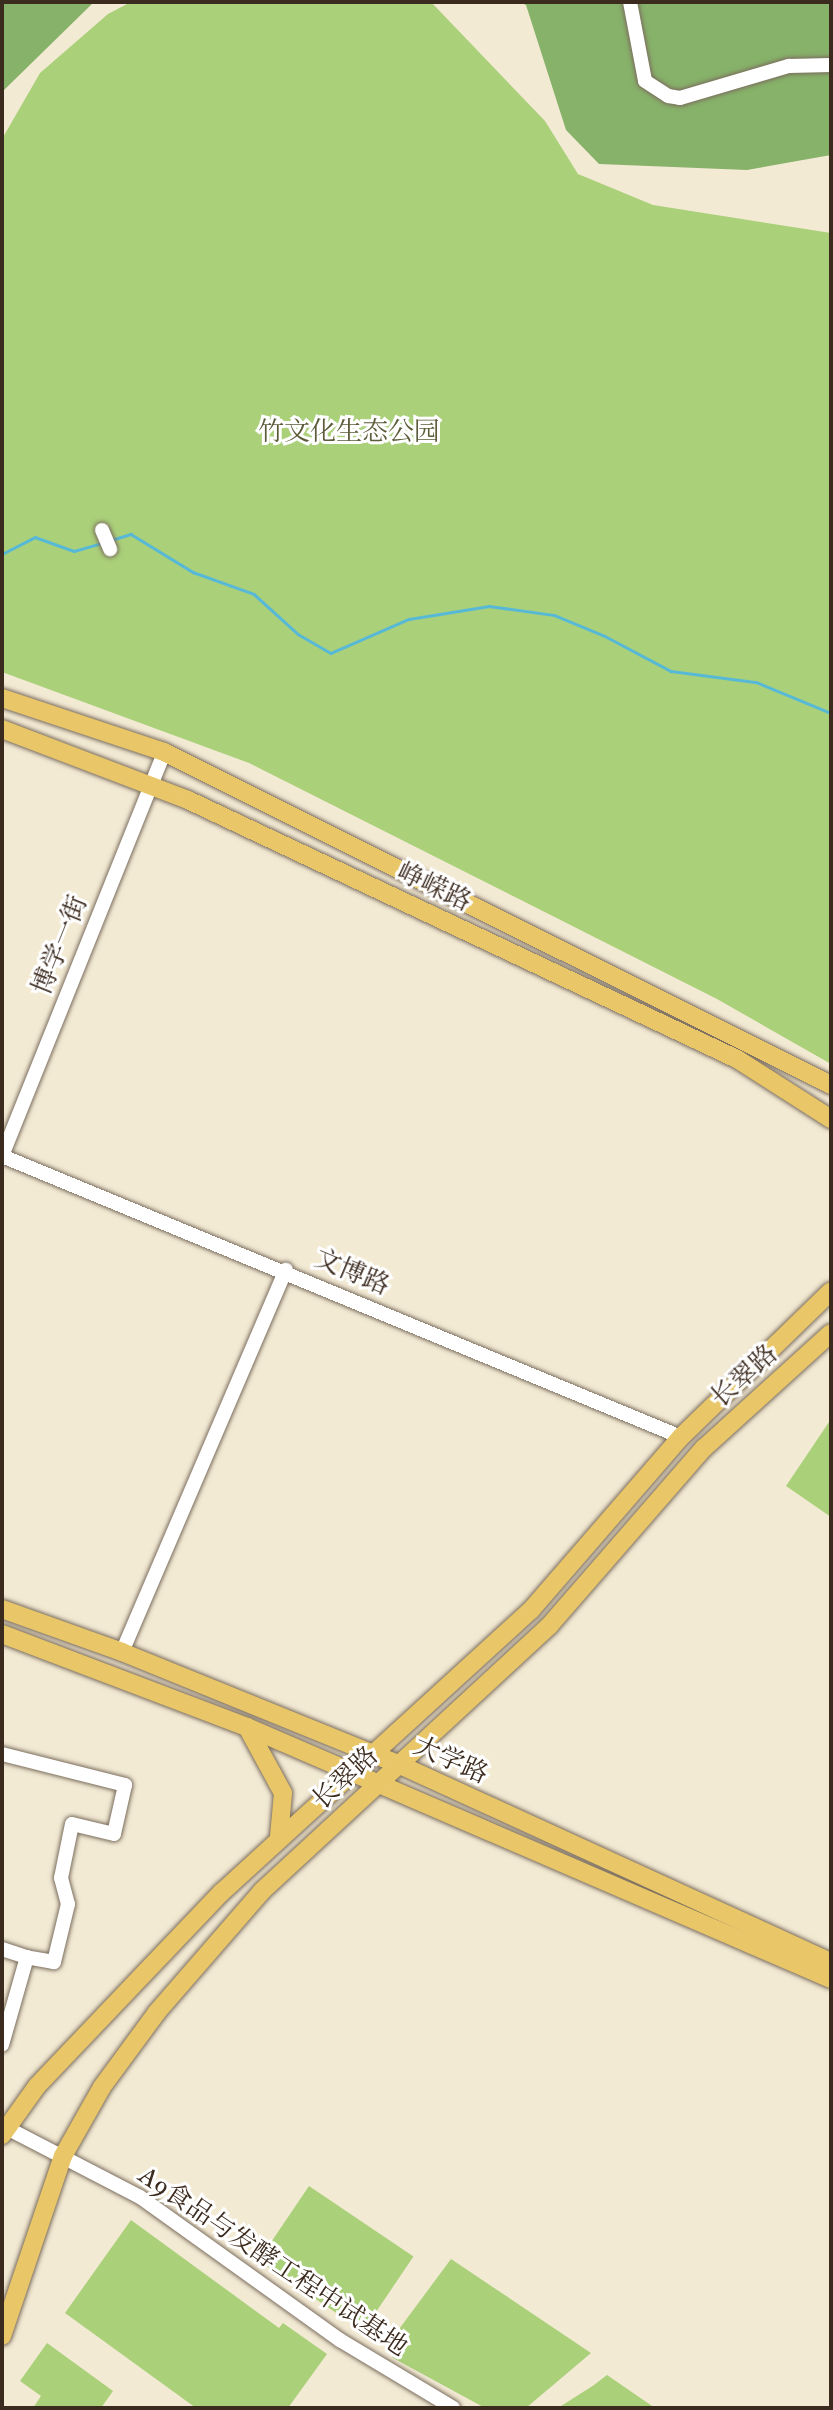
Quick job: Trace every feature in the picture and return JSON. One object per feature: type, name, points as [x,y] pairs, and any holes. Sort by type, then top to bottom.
[{"type":"main road","name":"峥嵘路","points":[[2,698],[164,752],[831,1085]]},
{"type":"main road","name":"峥嵘路","points":[[2,729],[149,785],[737,1059],[831,1119]]},
{"type":"main road","name":"长翠路","points":[[4,2131],[37,2085],[122,1994],[279,1837],[531,1610],[681,1437],[831,1291]]},
{"type":"main road","name":"长翠路","points":[[2,2336],[64,2156],[103,2087],[157,2012],[262,1891],[549,1626],[704,1448],[831,1333]]},
{"type":"main road","name":"大学路","points":[[2,1609],[122,1652],[373,1753],[831,1962]]},
{"type":"main road","name":"大学路","points":[[2,1634],[247,1727],[353,1771],[831,1979]]},
{"type":"main road","points":[[247,1727],[283,1793],[279,1837]]},
{"type":"street","points":[[630,2],[645,81],[668,96],[680,98],[789,66],[831,65]]},
{"type":"street","points":[[102,530],[110,549]]},
{"type":"street","name":"博学一街","points":[[2,1156],[164,752]]},
{"type":"street","name":"文博路","points":[[2,1156],[286,1270],[681,1437]]},
{"type":"street","points":[[122,1652],[286,1270]]},
{"type":"street","points":[[2,1754],[125,1785],[114,1834],[72,1824],[61,1878],[68,1904],[54,1962],[2,1949]]},
{"type":"street","points":[[2,2045],[27,1957]]},
{"type":"street","name":"A9食品与发酵工程中试基地","points":[[4,2131],[64,2156],[140,2197],[340,2340],[453,2408]]},
{"type":"green space","points":[[2,2],[94,2],[2,92]]},
{"type":"green space","name":"竹文化生态公园","points":[[131,2],[431,2],[545,121],[578,174],[653,205],[831,233],[831,1064],[717,999],[249,763],[2,672],[2,139],[40,73],[108,14]]},
{"type":"green space","points":[[520,2],[831,2],[831,155],[747,170],[599,164],[566,130],[526,5]]},
{"type":"green space","points":[[829,1422],[831,1423],[831,1517],[786,1486]]},
{"type":"green space","points":[[309,2186],[413,2256],[363,2331],[259,2261]]},
{"type":"green space","points":[[131,2220],[279,2328],[283,2323],[327,2354],[288,2408],[196,2408],[65,2313]]},
{"type":"green space","points":[[451,2259],[591,2353],[526,2408],[485,2408],[393,2358],[388,2344]]},
{"type":"green space","points":[[47,2343],[113,2391],[101,2408],[33,2408],[41,2396],[20,2381]]},
{"type":"green space","points":[[607,2375],[655,2408],[558,2408],[594,2385]]},
{"type":"waterway","points":[[111,540],[131,534],[193,572],[254,594],[298,634],[331,653],[409,619],[489,606],[554,615],[605,636],[671,671],[756,682],[831,713]]},
{"type":"waterway","points":[[2,554],[35,537],[74,551],[102,543]]}]
